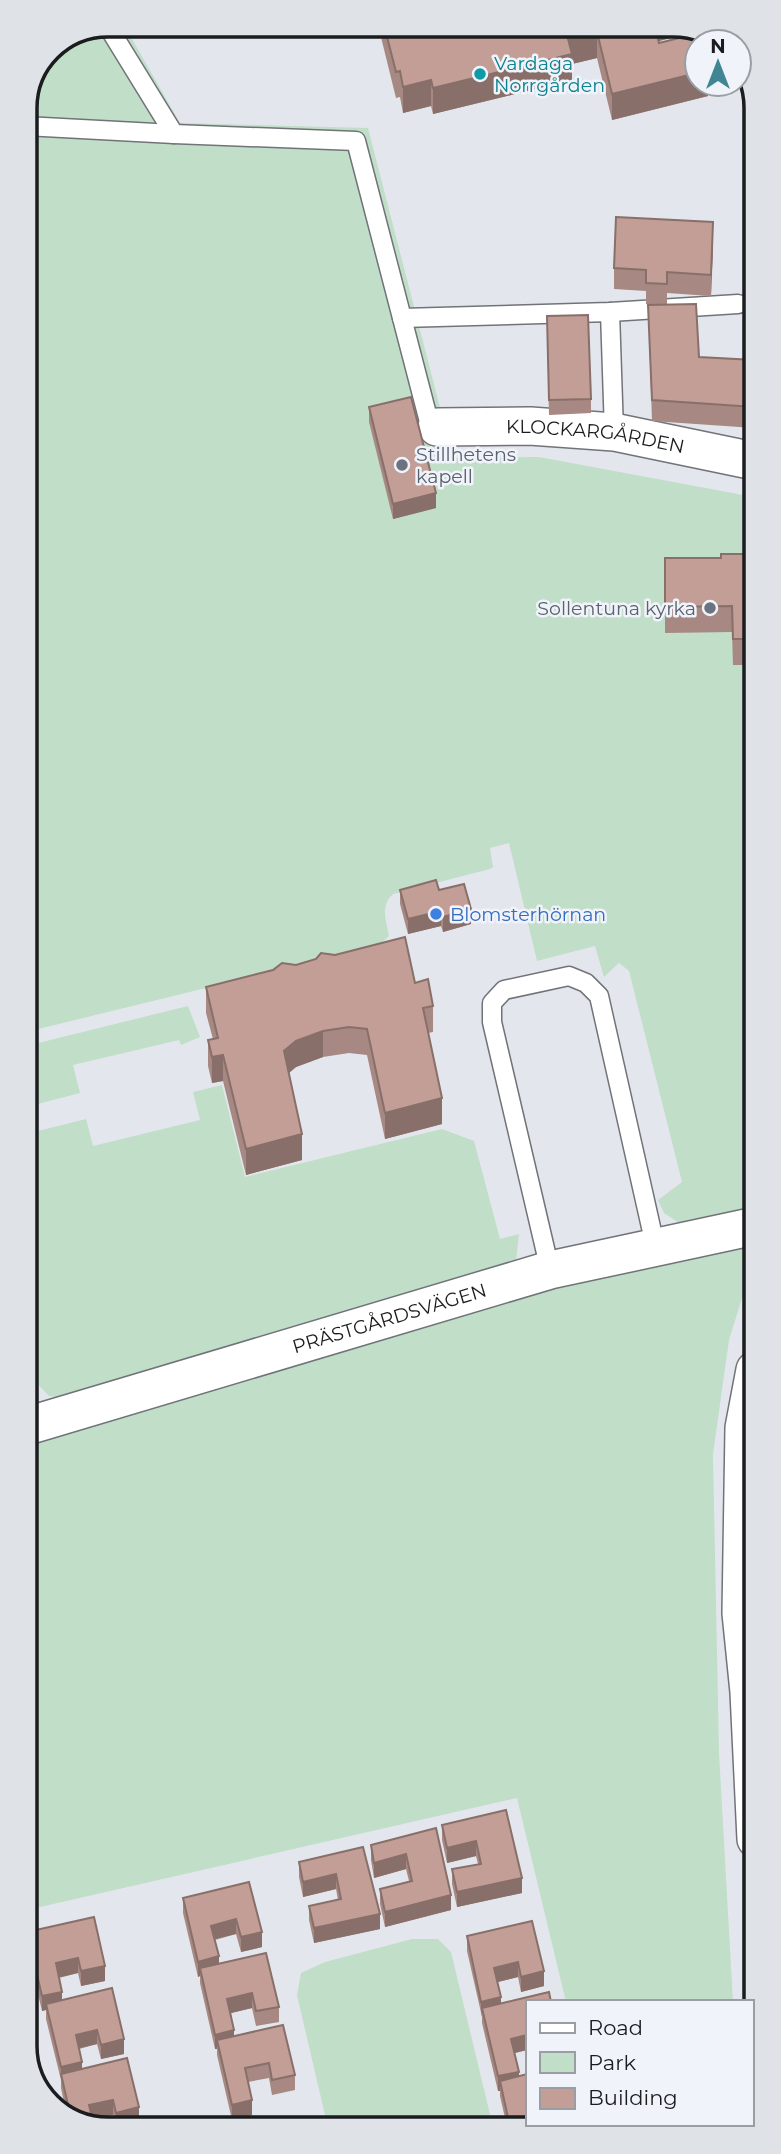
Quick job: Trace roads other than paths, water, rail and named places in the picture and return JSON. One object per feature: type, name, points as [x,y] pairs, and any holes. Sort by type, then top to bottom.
[{"type":"street","name":"KLOCKARGÅRDEN","points":[[437,427],[530,426],[614,432],[744,459]]},
{"type":"street","name":"PRÄSTGÅRDSVÄGEN","points":[[37,1423],[550,1270],[655,1245],[744,1228]]},
{"type":"street","points":[[744,1428],[741,1613],[744,1633]]},
{"type":"lane","points":[[114,37],[174,134]]},
{"type":"lane","points":[[37,127],[356,142],[428,418],[437,427]]},
{"type":"lane","points":[[402,318],[610,312],[738,304]]},
{"type":"lane","points":[[610,312],[614,432]]},
{"type":"lane","points":[[550,1270],[492,1022],[492,1003],[504,990],[536,981],[569,976],[586,983],[599,996],[655,1245]]},
{"type":"place","name":"Vardaga Norrgården","points":[[480,74]]},
{"type":"place","name":"Stillhetens kapell","points":[[402,465]]},
{"type":"place","name":"Sollentuna kyrka","points":[[710,608]]},
{"type":"place","name":"Blomsterhörnan","points":[[436,914]]}]
